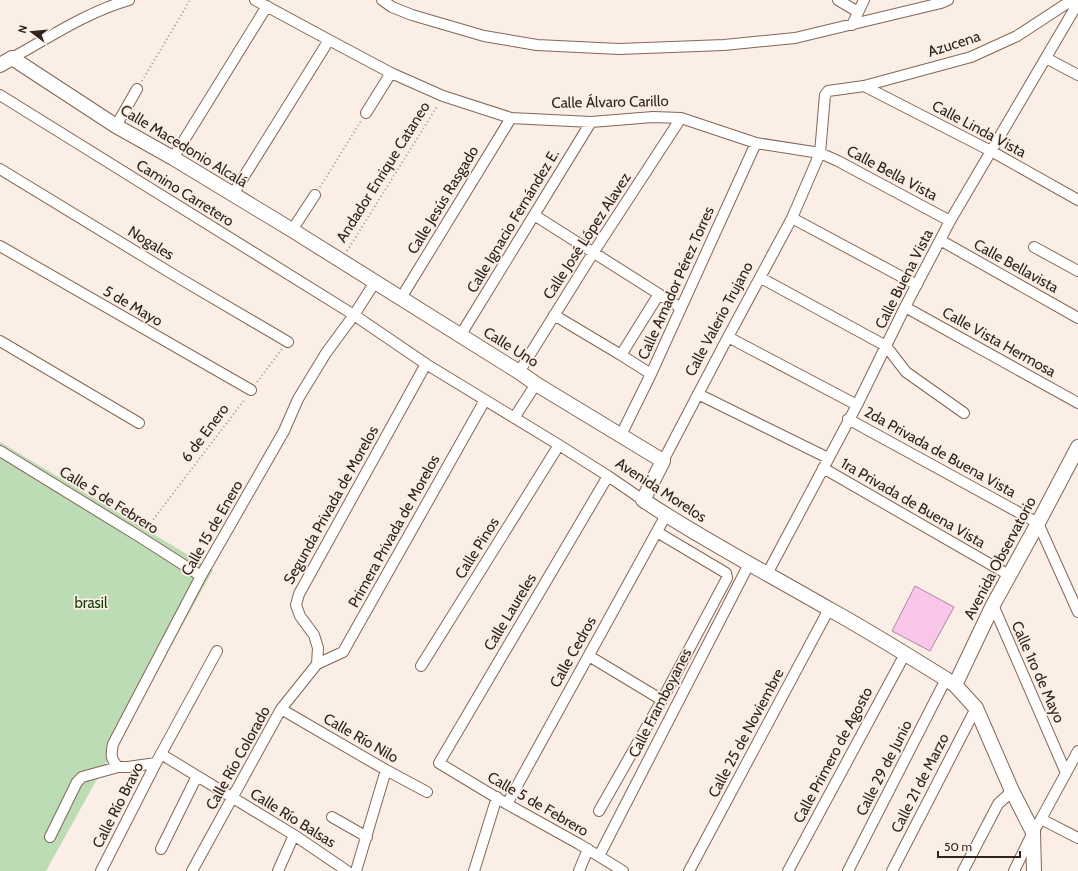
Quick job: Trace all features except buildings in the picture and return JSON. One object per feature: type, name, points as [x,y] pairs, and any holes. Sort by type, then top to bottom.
[{"type":"street","points":[[6,61],[78,20],[128,0]]},
{"type":"street","name":"Calle Álvaro Carillo","points":[[255,0],[391,73],[443,96],[511,118],[591,122],[653,117],[681,118],[756,143],[820,153]]},
{"type":"street","points":[[382,0],[392,7],[412,15],[484,36],[545,45],[619,49],[724,45],[795,38],[941,3],[948,0]]},
{"type":"street","points":[[838,0],[858,12]]},
{"type":"street","points":[[852,25],[864,0]]},
{"type":"street","name":"Azucena","points":[[834,90],[864,86],[970,57],[1017,36],[1072,0]]},
{"type":"street","name":"Calle Buena Vista","points":[[767,574],[848,419],[857,405],[905,307],[950,221],[1078,3]]},
{"type":"street","points":[[173,158],[267,6]]},
{"type":"street","points":[[233,194],[328,40]]},
{"type":"street","points":[[1046,58],[1078,75]]},
{"type":"street","name":"Calle Macedonio Alcalá","points":[[6,61],[173,158],[341,260]]},
{"type":"street","points":[[366,113],[391,73]]},
{"type":"street","name":"Calle Linda Vista","points":[[864,86],[991,151],[1078,200]]},
{"type":"street","points":[[116,126],[137,89]]},
{"type":"street","name":"Calle Valerio Trujano","points":[[643,500],[792,218],[820,153],[825,95],[828,91],[834,90]]},
{"type":"street","name":"Camino Carretero","points":[[0,95],[354,315]]},
{"type":"street","name":"Calle Jesús Rasgado","points":[[401,298],[511,118]]},
{"type":"street","name":"Calle José López Alavez","points":[[519,372],[593,253],[681,118]]},
{"type":"street","name":"Calle Ignacio Fernández E.","points":[[460,336],[591,122]]},
{"type":"street","name":"Calle Amador Pérez Torres","points":[[621,435],[651,374],[756,143]]},
{"type":"street","name":"Calle Bella Vista","points":[[820,153],[838,161],[950,221]]},
{"type":"street","name":"Nogales","points":[[0,169],[179,278],[288,342]]},
{"type":"street","points":[[292,230],[315,195]]},
{"type":"street","points":[[534,215],[681,308]]},
{"type":"street","points":[[792,218],[917,285]]},
{"type":"street","name":"Calle Bellavista","points":[[940,240],[1078,318]]},
{"type":"street","name":"5 de Mayo","points":[[0,246],[251,390]]},
{"type":"street","points":[[1034,247],[1078,271]]},
{"type":"street","name":"Calle Uno","points":[[341,260],[536,384],[663,461]]},
{"type":"street","points":[[761,278],[886,346],[906,372],[964,413]]},
{"type":"street","name":"Calle 15 de Enero","points":[[116,764],[111,755],[113,744],[201,576],[284,431],[298,399],[326,353],[354,315],[375,282]]},
{"type":"street","points":[[621,355],[659,294]]},
{"type":"street","name":"Calle Vista Hermosa","points":[[905,307],[1078,402]]},
{"type":"street","name":"Avenida Morelos","points":[[354,315],[426,364],[559,445],[666,515],[829,609],[951,682],[976,708],[1012,791],[1033,832]]},
{"type":"street","points":[[554,315],[651,374]]},
{"type":"street","name":"2da Privada de Buena Vista","points":[[728,337],[857,405]]},
{"type":"street","points":[[0,340],[139,423]]},
{"type":"street","name":"Segunda Privada de Morelos","points":[[317,664],[318,648],[314,635],[300,616],[296,605],[299,594],[426,364]]},
{"type":"street","points":[[514,418],[536,384]]},
{"type":"street","name":"1ra Privada de Buena Vista","points":[[698,394],[828,458]]},
{"type":"street","name":"Primera Privada de Morelos","points":[[317,664],[343,652],[485,400]]},
{"type":"street","name":"2da Privada de Buena Vista","points":[[848,419],[1038,523]]},
{"type":"street","name":"Calle Pinos","points":[[421,666],[559,445]]},
{"type":"street","name":"Avenida Observatorio","points":[[951,682],[1078,447]]},
{"type":"street","name":"Calle 5 de Febrero","points":[[0,451],[201,576]]},
{"type":"street","name":"1ra Privada de Buena Vista","points":[[823,468],[1009,575]]},
{"type":"street","name":"Calle Laureles","points":[[438,763],[608,476]]},
{"type":"street","name":"Calle Cedros","points":[[507,804],[666,515]]},
{"type":"street","points":[[1038,523],[1078,612]]},
{"type":"street","points":[[599,811],[662,700],[727,578],[726,573],[656,532]]},
{"type":"street","name":"Calle Framboyanes","points":[[599,856],[749,564]]},
{"type":"street","name":"Calle 1ro de Mayo","points":[[993,605],[1066,773]]},
{"type":"street","name":"Calle 25 de Noviembre","points":[[689,871],[829,609]]},
{"type":"street","name":"Calle Río Bravo","points":[[101,871],[156,763],[217,651]]},
{"type":"street","name":"Calle Primero de Agosto","points":[[788,871],[905,654]]},
{"type":"street","points":[[589,656],[662,700]]},
{"type":"street","name":"Calle Río Colorado","points":[[192,871],[281,709],[317,664]]},
{"type":"street","name":"Calle 29 de Junio","points":[[848,871],[951,682]]},
{"type":"street","name":"Calle 21 de Marzo","points":[[892,871],[976,708]]},
{"type":"street","name":"Calle Río Nilo","points":[[281,709],[427,792]]},
{"type":"street","points":[[1014,871],[1033,832],[1078,751]]},
{"type":"street","name":"Calle Río Balsas","points":[[161,754],[294,835],[347,871]]},
{"type":"street","points":[[50,837],[77,782],[82,777],[116,764],[128,767],[156,763]]},
{"type":"street","name":"Calle 5 de Febrero","points":[[438,763],[507,804],[588,849],[623,871]]},
{"type":"street","points":[[356,871],[386,770]]},
{"type":"street","points":[[161,849],[197,776]]},
{"type":"street","points":[[963,871],[998,804],[1012,791]]},
{"type":"street","points":[[474,871],[497,797]]},
{"type":"street","points":[[332,817],[367,836]]},
{"type":"street","points":[[1041,819],[1078,838]]},
{"type":"street","points":[[1033,832],[1034,871]]},
{"type":"street","points":[[278,871],[294,835]]},
{"type":"street","points":[[579,871],[588,849]]},
{"type":"path","points":[[137,89],[190,0]]},
{"type":"path","name":"Andador Enrique Cataneo","points":[[341,260],[443,96]]},
{"type":"path","points":[[315,195],[366,113]]},
{"type":"path","name":"6 de Enero","points":[[140,537],[288,342]]},
{"type":"green space","name":"brasil","points":[[0,442],[213,570],[46,871],[0,871]]}]
